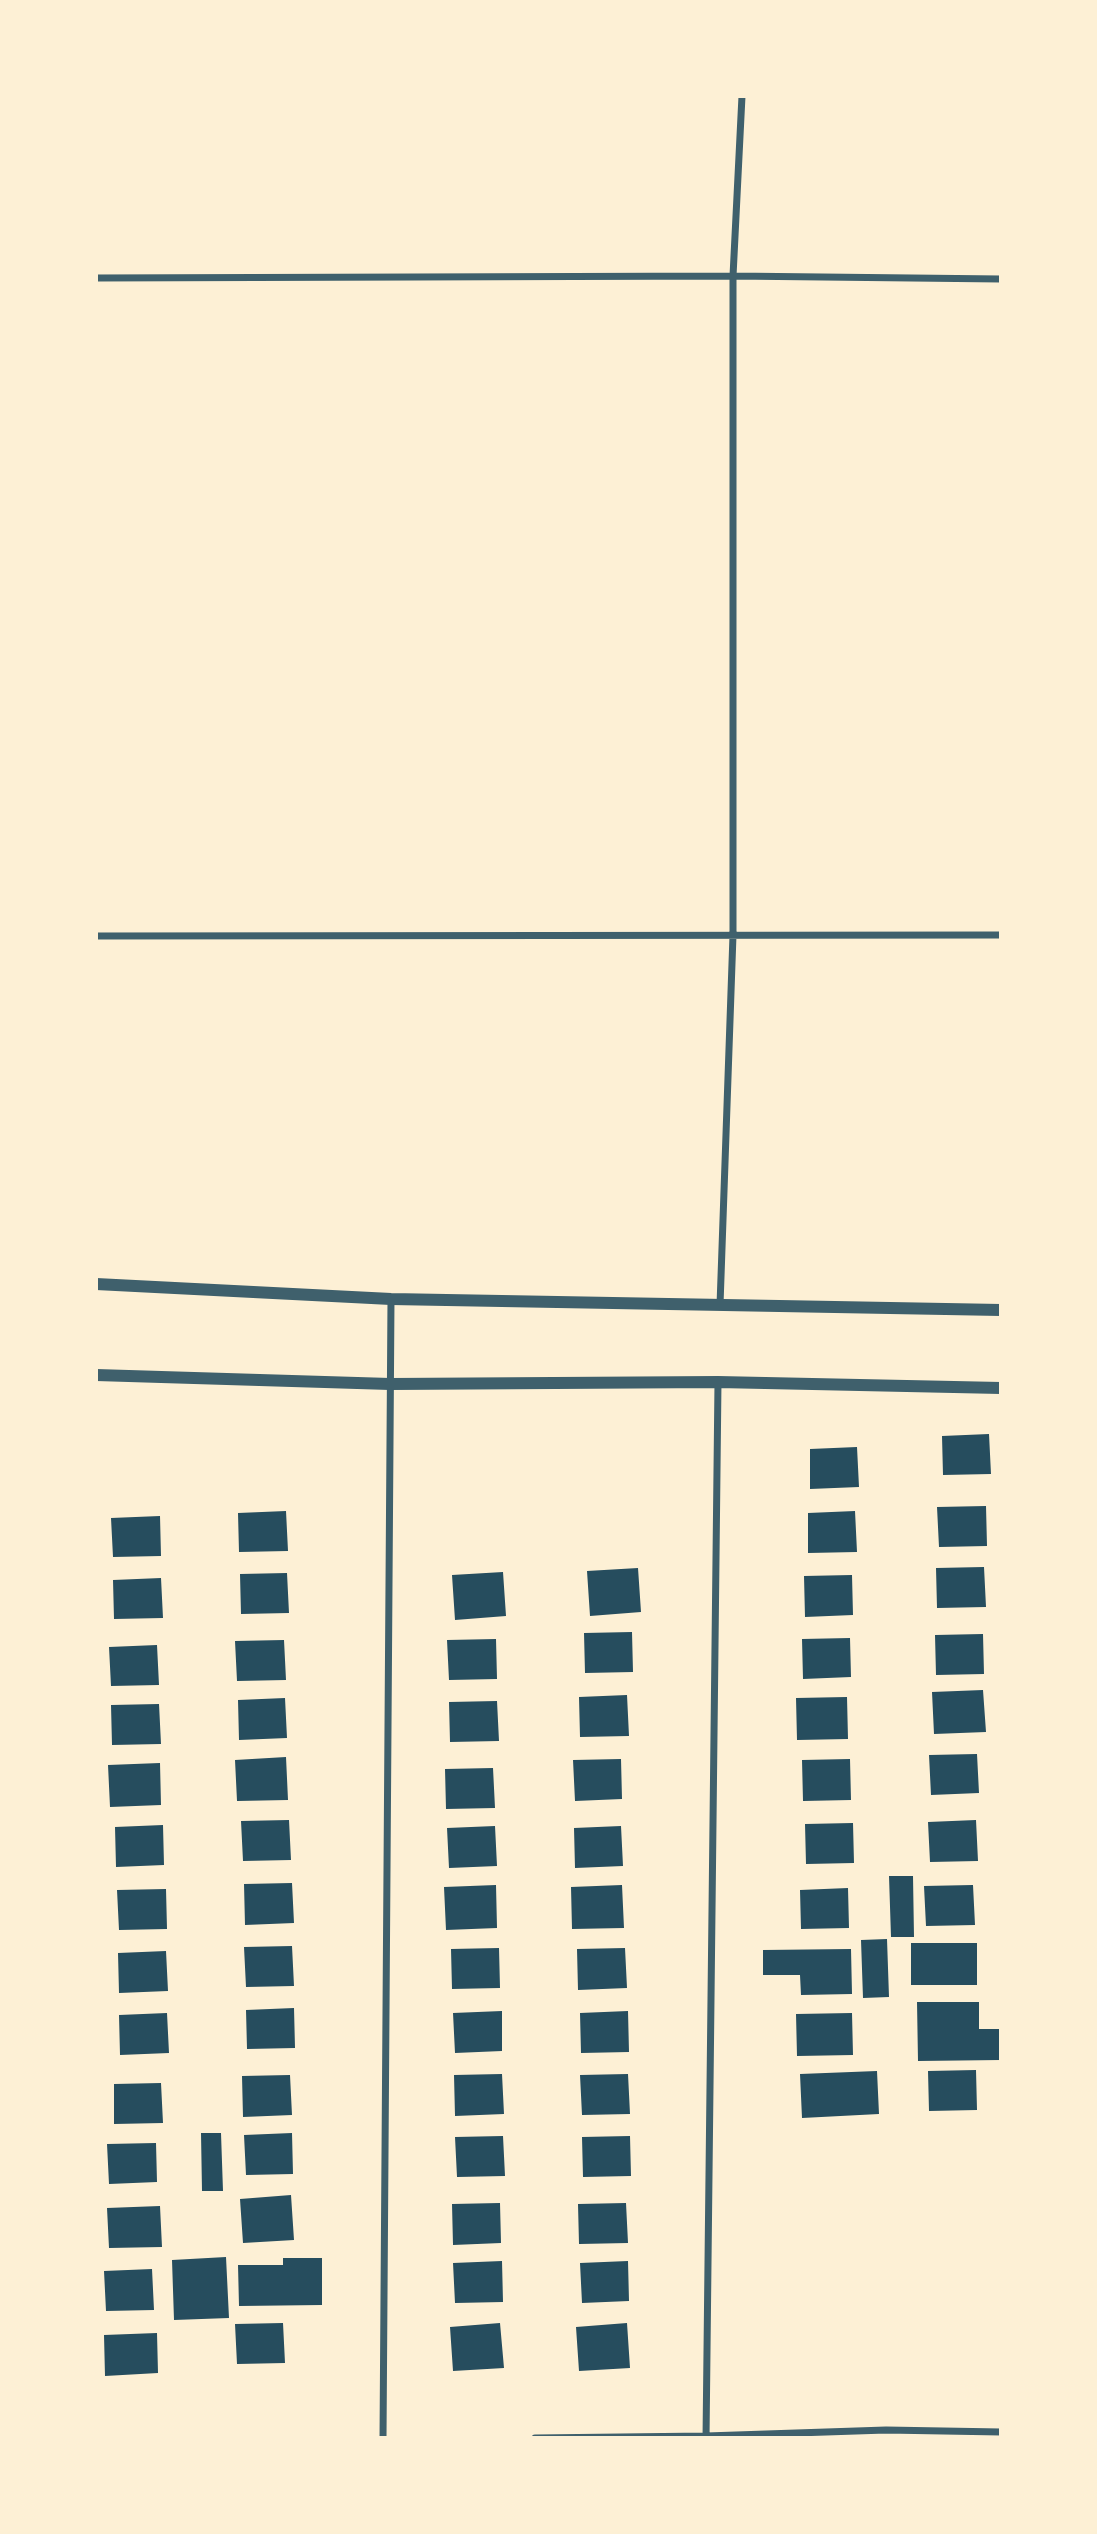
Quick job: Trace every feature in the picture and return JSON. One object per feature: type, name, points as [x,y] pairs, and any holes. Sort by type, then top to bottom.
[{"type":"street","points":[[720,1304],[733,935],[733,276],[742,96]]},
{"type":"street","points":[[96,278],[733,276],[1001,279]]},
{"type":"street","points":[[96,936],[1001,935]]},
{"type":"street","points":[[96,1284],[391,1299],[1001,1310]]},
{"type":"street","points":[[383,2438],[391,1299]]},
{"type":"street","points":[[96,1375],[390,1384],[718,1382],[1001,1388]]},
{"type":"street","points":[[706,2437],[718,1382]]},
{"type":"street","points":[[535,2438],[706,2437],[887,2430],[1001,2432]]},
{"type":"building","points":[[989,1434],[991,1474],[943,1475],[942,1436]]},
{"type":"building","points":[[857,1447],[859,1487],[810,1489],[810,1449]]},
{"type":"building","points":[[986,1506],[987,1546],[939,1547],[937,1507]]},
{"type":"building","points":[[286,1511],[288,1551],[239,1552],[238,1513]]},
{"type":"building","points":[[855,1511],[857,1552],[808,1553],[808,1513]]},
{"type":"building","points":[[160,1516],[161,1556],[113,1557],[111,1518]]},
{"type":"building","points":[[984,1567],[986,1607],[937,1608],[936,1568]]},
{"type":"building","points":[[638,1568],[641,1612],[590,1616],[587,1571]]},
{"type":"building","points":[[503,1572],[506,1616],[455,1620],[452,1575]]},
{"type":"building","points":[[287,1573],[289,1613],[241,1614],[240,1574]]},
{"type":"building","points":[[852,1575],[853,1615],[805,1617],[804,1576]]},
{"type":"building","points":[[161,1578],[163,1618],[114,1619],[113,1580]]},
{"type":"building","points":[[632,1632],[633,1672],[585,1673],[584,1633]]},
{"type":"building","points":[[983,1634],[984,1674],[936,1675],[935,1635]]},
{"type":"building","points":[[850,1638],[851,1677],[803,1679],[802,1639]]},
{"type":"building","points":[[496,1639],[497,1679],[449,1680],[447,1640]]},
{"type":"building","points":[[284,1640],[286,1680],[237,1681],[235,1641]]},
{"type":"building","points":[[157,1645],[159,1685],[111,1686],[109,1647]]},
{"type":"building","points":[[983,1690],[986,1732],[934,1734],[932,1692]]},
{"type":"building","points":[[627,1695],[629,1736],[580,1737],[579,1697]]},
{"type":"building","points":[[847,1697],[848,1739],[797,1740],[796,1698]]},
{"type":"building","points":[[285,1698],[287,1738],[239,1740],[238,1700]]},
{"type":"building","points":[[497,1701],[499,1741],[450,1742],[449,1702]]},
{"type":"building","points":[[159,1704],[161,1744],[112,1745],[111,1705]]},
{"type":"building","points":[[977,1754],[979,1793],[931,1795],[929,1755]]},
{"type":"building","points":[[286,1757],[288,1800],[237,1801],[235,1760]]},
{"type":"building","points":[[621,1759],[622,1799],[575,1801],[573,1760]]},
{"type":"building","points":[[850,1759],[851,1800],[803,1801],[802,1760]]},
{"type":"building","points":[[160,1763],[161,1805],[110,1807],[108,1765]]},
{"type":"building","points":[[493,1768],[495,1808],[446,1809],[445,1769]]},
{"type":"building","points":[[289,1820],[291,1860],[243,1861],[241,1821]]},
{"type":"building","points":[[976,1820],[978,1861],[930,1862],[928,1822]]},
{"type":"building","points":[[853,1823],[854,1863],[806,1864],[805,1824]]},
{"type":"building","points":[[163,1825],[164,1865],[116,1867],[115,1827]]},
{"type":"building","points":[[495,1826],[497,1866],[449,1868],[447,1828]]},
{"type":"building","points":[[621,1826],[623,1866],[575,1868],[574,1828]]},
{"type":"building","points":[[889,1876],[913,1876],[914,1937],[891,1937]]},
{"type":"building","points":[[292,1883],[294,1923],[245,1925],[244,1884]]},
{"type":"building","points":[[496,1885],[497,1928],[446,1930],[444,1887]]},
{"type":"building","points":[[622,1885],[624,1928],[572,1929],[571,1887]]},
{"type":"building","points":[[973,1885],[975,1925],[926,1926],[924,1886]]},
{"type":"building","points":[[848,1888],[849,1928],[801,1929],[800,1890]]},
{"type":"building","points":[[166,1889],[167,1929],[119,1930],[117,1890]]},
{"type":"building","points":[[887,1939],[889,1997],[863,1998],[861,1940]]},
{"type":"building","points":[[911,1943],[977,1943],[977,1985],[911,1985]]},
{"type":"building","points":[[292,1946],[294,1986],[246,1987],[244,1947]]},
{"type":"building","points":[[499,1948],[500,1988],[452,1989],[451,1949]]},
{"type":"building","points":[[625,1948],[627,1988],[578,1990],[577,1949]]},
{"type":"building","points":[[851,1949],[852,1994],[801,1995],[800,1975],[763,1975],[763,1950]]},
{"type":"building","points":[[166,1951],[168,1991],[119,1993],[118,1953]]},
{"type":"building","points":[[917,2002],[979,2002],[979,2029],[1001,2029],[1001,2060],[918,2061]]},
{"type":"building","points":[[294,2008],[295,2048],[247,2049],[246,2010]]},
{"type":"building","points":[[502,2011],[502,2051],[455,2053],[453,2013]]},
{"type":"building","points":[[628,2011],[629,2052],[581,2053],[580,2013]]},
{"type":"building","points":[[167,2013],[169,2053],[120,2055],[119,2015]]},
{"type":"building","points":[[852,2013],[853,2055],[797,2056],[796,2014]]},
{"type":"building","points":[[976,2070],[977,2110],[929,2111],[928,2071]]},
{"type":"building","points":[[877,2071],[879,2114],[802,2118],[800,2074]]},
{"type":"building","points":[[502,2074],[504,2114],[455,2116],[454,2075]]},
{"type":"building","points":[[628,2074],[630,2114],[582,2115],[580,2075]]},
{"type":"building","points":[[290,2075],[292,2115],[243,2117],[242,2076]]},
{"type":"building","points":[[161,2083],[163,2123],[114,2124],[114,2084]]},
{"type":"building","points":[[201,2133],[221,2133],[223,2191],[202,2191]]},
{"type":"building","points":[[292,2133],[293,2174],[246,2175],[244,2135]]},
{"type":"building","points":[[503,2136],[505,2176],[457,2177],[455,2137]]},
{"type":"building","points":[[630,2136],[631,2176],[583,2177],[582,2137]]},
{"type":"building","points":[[156,2143],[157,2182],[109,2184],[107,2144]]},
{"type":"building","points":[[291,2195],[294,2240],[243,2243],[240,2199]]},
{"type":"building","points":[[500,2203],[501,2243],[453,2245],[452,2204]]},
{"type":"building","points":[[626,2203],[628,2243],[579,2244],[578,2204]]},
{"type":"building","points":[[160,2206],[162,2247],[109,2248],[107,2208]]},
{"type":"building","points":[[226,2257],[229,2318],[174,2320],[172,2260]]},
{"type":"building","points":[[283,2258],[322,2258],[322,2305],[239,2306],[238,2265],[283,2265]]},
{"type":"building","points":[[502,2261],[503,2302],[455,2303],[453,2263]]},
{"type":"building","points":[[628,2261],[629,2301],[582,2303],[580,2263]]},
{"type":"building","points":[[152,2269],[154,2310],[106,2311],[104,2271]]},
{"type":"building","points":[[283,2323],[285,2363],[237,2364],[235,2324]]},
{"type":"building","points":[[500,2323],[504,2368],[453,2371],[450,2327]]},
{"type":"building","points":[[627,2323],[630,2368],[579,2371],[576,2327]]},
{"type":"building","points":[[157,2333],[158,2373],[105,2376],[104,2335]]}]
